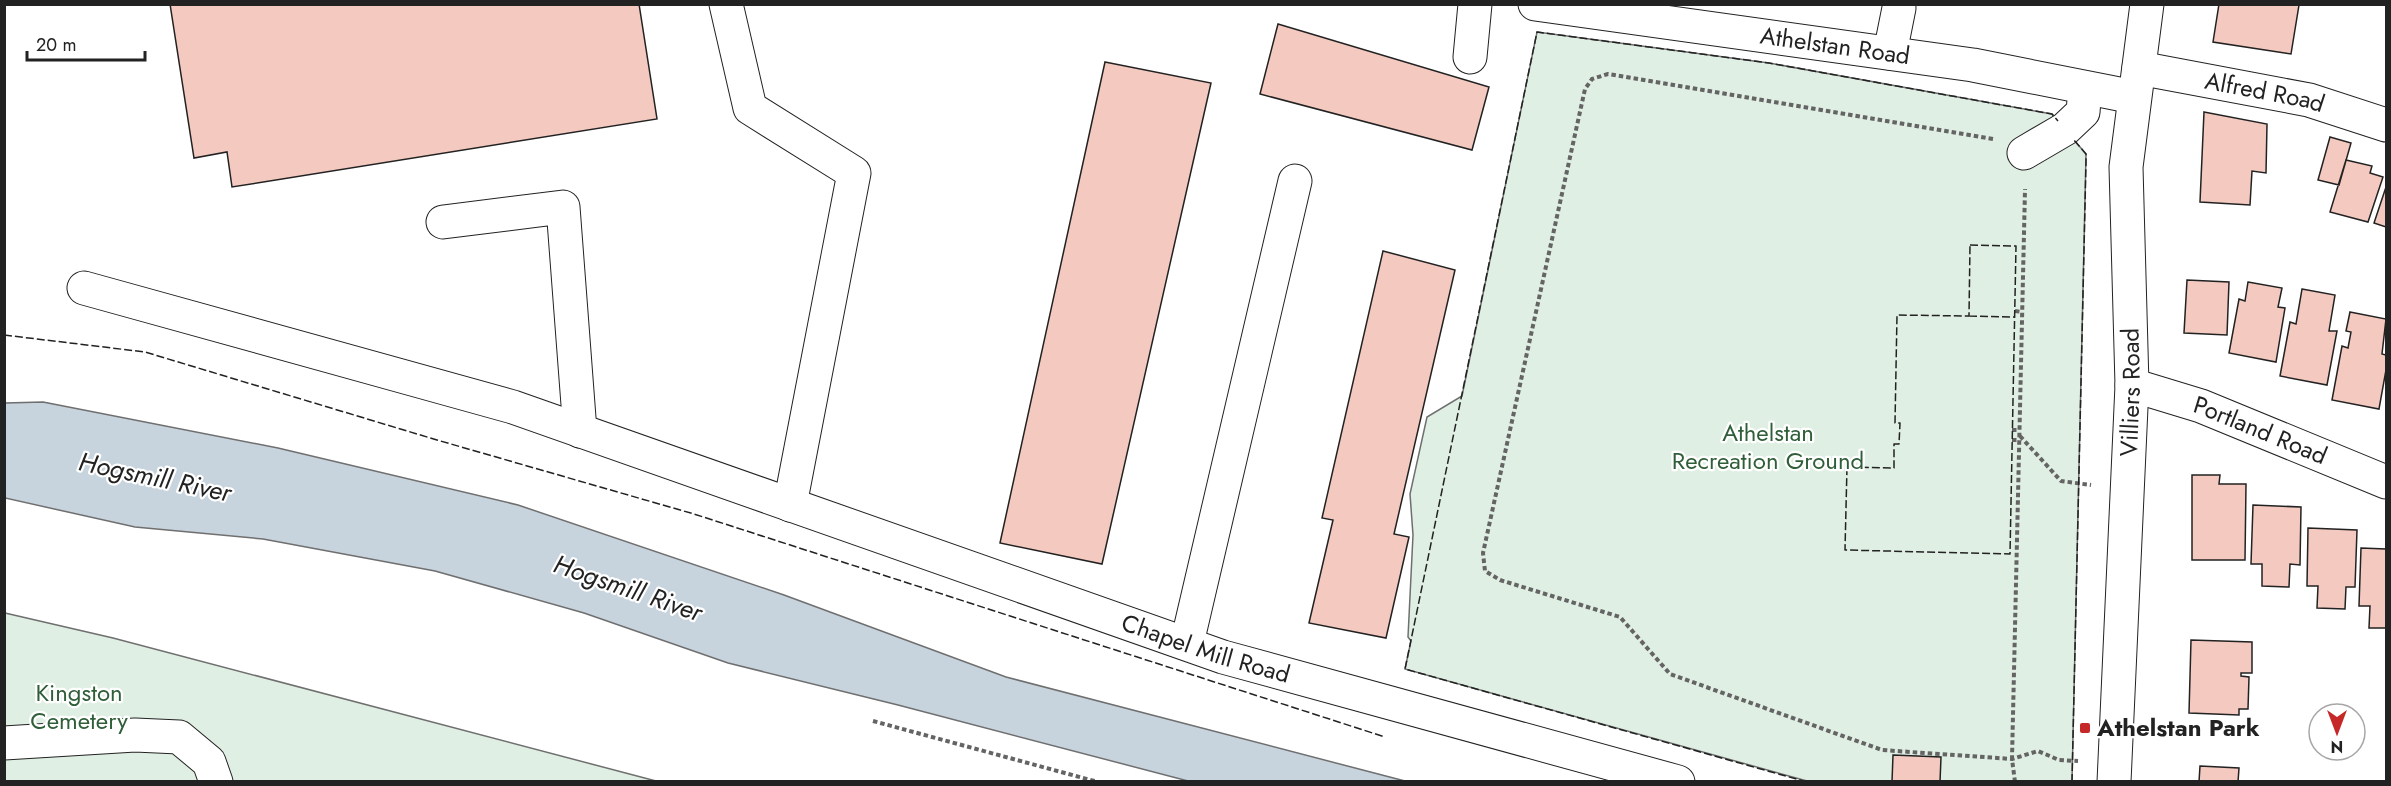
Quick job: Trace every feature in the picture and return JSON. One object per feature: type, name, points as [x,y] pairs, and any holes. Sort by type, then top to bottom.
[{"type":"street","points":[[726,4],[750,108],[854,173],[790,505]]},
{"type":"street","points":[[1470,57],[1475,4]]},
{"type":"street","name":"Athelstan Road","points":[[1536,4],[1973,65],[2085,88],[2136,83]]},
{"type":"street","name":"Villiers Road","points":[[2115,773],[2132,385],[2126,167],[2147,4]]},
{"type":"street","points":[[1890,53],[1899,8]]},
{"type":"street","name":"Alfred Road","points":[[2136,83],[2309,100],[2386,125]]},
{"type":"street","points":[[2024,153],[2065,129],[2083,112],[2085,88]]},
{"type":"street","points":[[1187,643],[1294,181]]},
{"type":"street","points":[[443,222],[563,207],[580,431]]},
{"type":"street","name":"Chapel Mill Road","points":[[84,288],[513,408],[1223,657],[1678,782]]},
{"type":"street","name":"Portland Road","points":[[2132,385],[2201,406],[2386,482]]},
{"type":"street","points":[[4,743],[135,735],[179,737],[209,762],[216,782]]},
{"type":"path","points":[[2015,782],[2012,759],[2024,153],[2019,143],[1608,74],[1592,79],[1585,89],[1483,553],[1485,571],[1500,580],[1620,617],[1670,674],[1882,750],[2012,759],[2038,751],[2059,760],[2115,773]]},
{"type":"path","points":[[2014,311],[2022,312]]},
{"type":"path","points":[[2012,430],[2061,481],[2128,486]]},
{"type":"path","points":[[2012,440],[2019,435]]},
{"type":"path","points":[[873,721],[1098,782]]},
{"type":"green space","name":"Athelstan Recreation Ground","points":[[1537,32],[1769,63],[2052,114],[2086,154],[2072,781],[1807,781],[1405,669],[1411,641],[1408,637],[1413,535],[1410,494],[1427,417],[1462,396]]},
{"type":"green space","name":"Kingston Cemetery","points":[[5,613],[113,638],[656,781],[5,782]]},
{"type":"water","name":"Hogsmill River","points":[[43,402],[278,448],[518,505],[784,595],[1006,677],[1405,781],[1188,781],[728,663],[584,613],[435,571],[263,539],[135,527],[5,498],[5,403]]},
{"type":"building","points":[[170,4],[639,4],[657,119],[232,187],[227,152],[194,158]]},
{"type":"building","points":[[2219,4],[2299,5],[2291,54],[2213,42]]},
{"type":"building","points":[[1278,24],[1489,87],[1472,150],[1260,94]]},
{"type":"building","points":[[1105,62],[1211,83],[1102,564],[1000,543]]},
{"type":"building","points":[[2204,112],[2267,124],[2266,173],[2252,171],[2250,205],[2200,202]]},
{"type":"building","points":[[2330,137],[2351,143],[2339,185],[2318,180]]},
{"type":"building","points":[[2346,160],[2372,166],[2370,173],[2383,177],[2368,222],[2330,212]]},
{"type":"building","points":[[2386,187],[2386,227],[2374,223]]},
{"type":"building","points":[[1383,251],[1455,270],[1394,534],[1409,537],[1386,638],[1309,623],[1333,520],[1322,518]]},
{"type":"building","points":[[2187,280],[2229,282],[2227,335],[2184,333]]},
{"type":"building","points":[[2248,282],[2282,288],[2278,307],[2285,308],[2276,362],[2229,353],[2239,299],[2245,301]]},
{"type":"building","points":[[2302,289],[2335,295],[2329,331],[2337,331],[2327,385],[2280,376],[2290,322],[2296,324]]},
{"type":"building","points":[[2350,312],[2386,319],[2382,354],[2386,355],[2386,370],[2379,409],[2332,400],[2342,346],[2348,348],[2351,332],[2346,331]]},
{"type":"building","points":[[2192,475],[2220,475],[2219,484],[2246,484],[2245,560],[2192,560]]},
{"type":"building","points":[[2253,505],[2301,507],[2300,565],[2290,564],[2289,587],[2262,586],[2262,564],[2251,564]]},
{"type":"building","points":[[2308,528],[2357,530],[2355,587],[2346,587],[2345,609],[2317,608],[2318,586],[2307,586]]},
{"type":"building","points":[[2361,548],[2386,549],[2386,628],[2369,628],[2370,606],[2359,606]]},
{"type":"building","points":[[2191,640],[2252,642],[2252,673],[2241,673],[2241,676],[2249,677],[2248,709],[2239,709],[2239,715],[2189,713]]},
{"type":"building","points":[[1893,755],[1941,757],[1940,782],[1892,782]]},
{"type":"building","points":[[2200,766],[2239,768],[2238,782],[2199,782]]},
{"type":"fence","points":[[1807,782],[1405,669],[1537,32],[1769,63],[2052,114],[2058,121]]},
{"type":"fence","points":[[2072,782],[2086,162],[2086,154],[2073,139]]},
{"type":"fence","points":[[1970,245],[2016,246],[2010,554],[1845,550],[1847,467],[1894,468],[1894,444],[1899,444],[1900,423],[1895,423],[1897,315],[1969,316],[1970,245]]},
{"type":"fence","points":[[1969,316],[2015,317]]},
{"type":"fence","points":[[4,335],[145,352],[694,514],[1385,737]]},
{"type":"place","name":"Athelstan Park","points":[[2085,728]]}]
